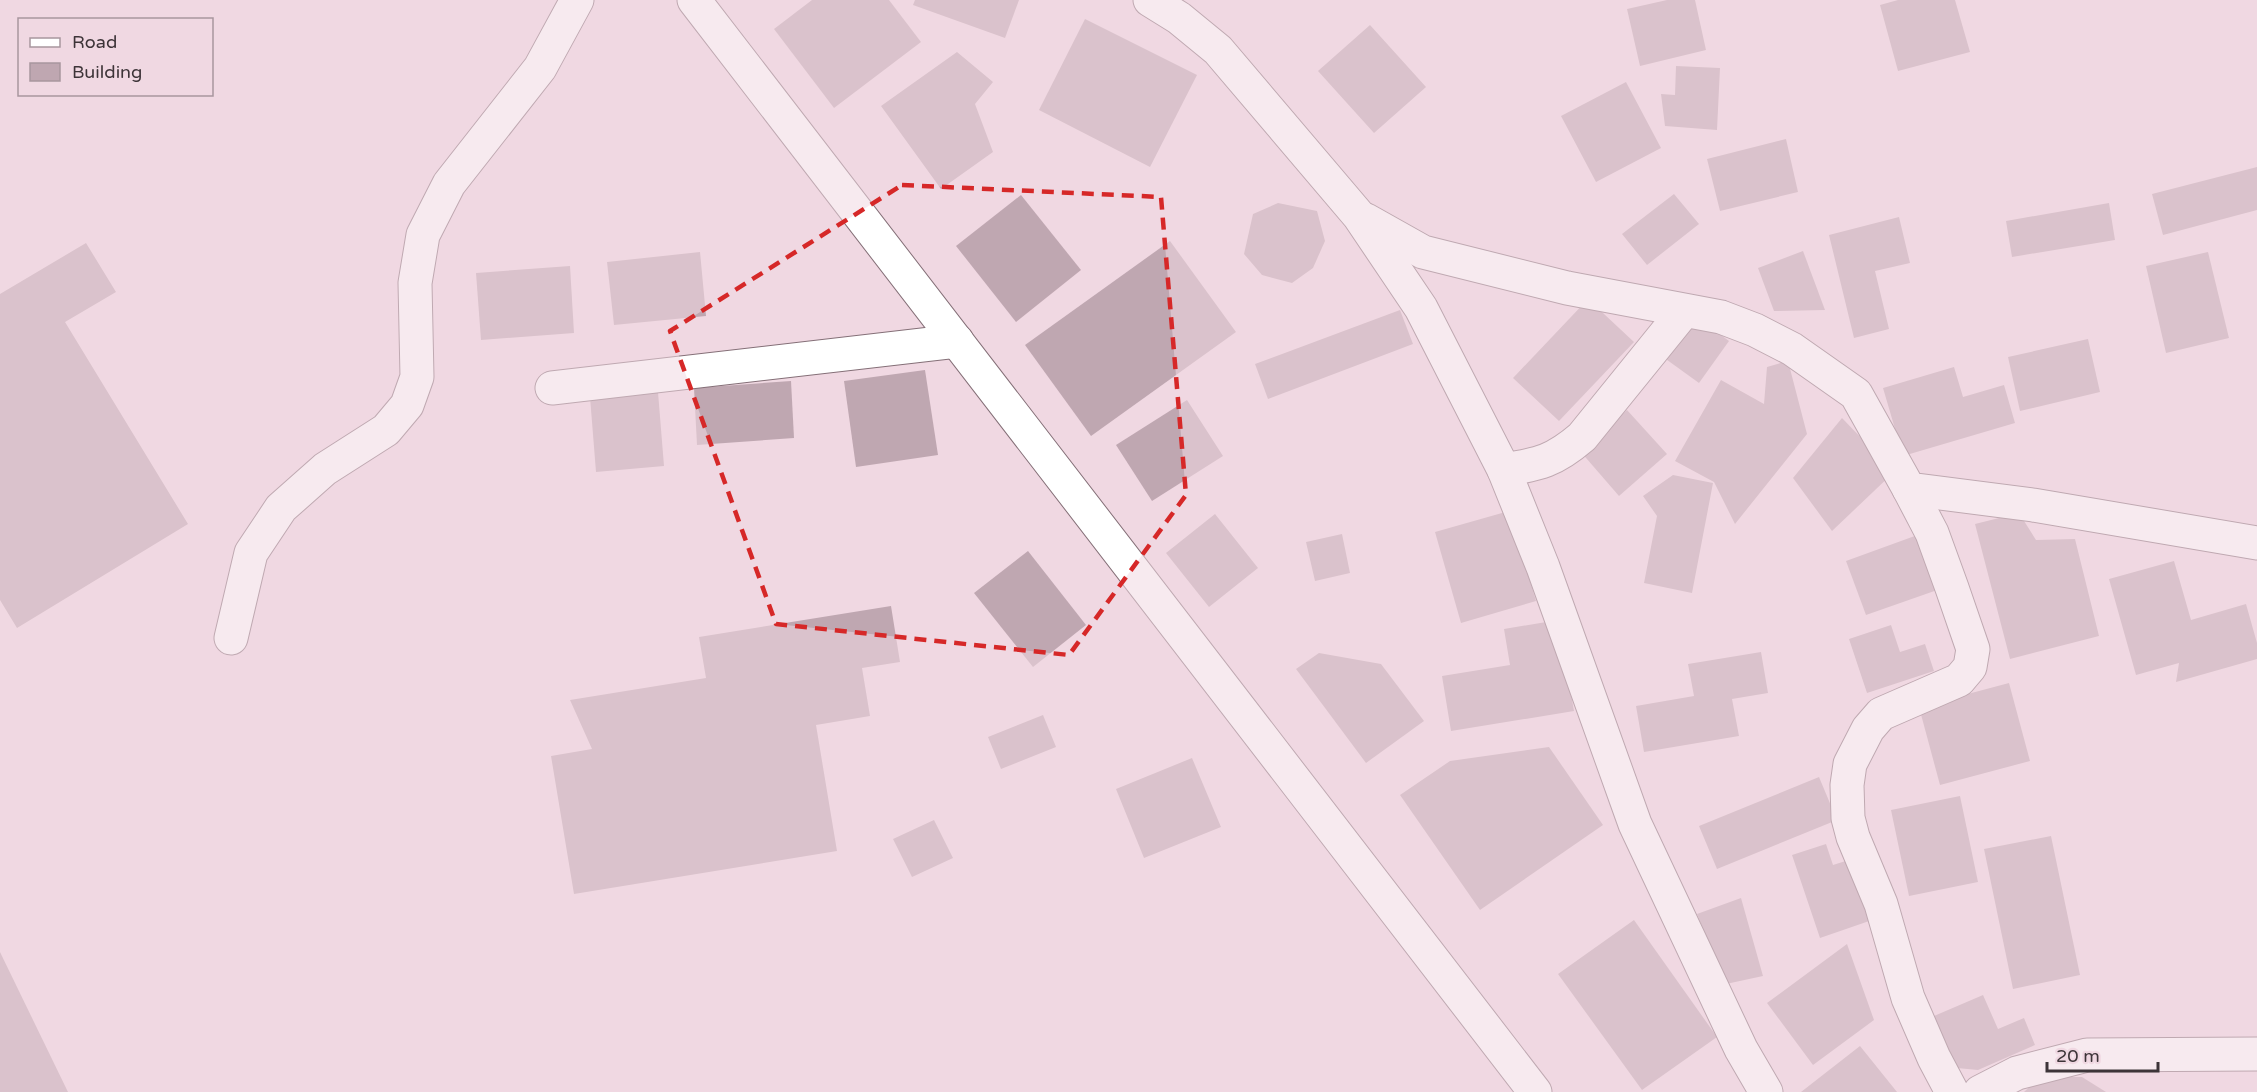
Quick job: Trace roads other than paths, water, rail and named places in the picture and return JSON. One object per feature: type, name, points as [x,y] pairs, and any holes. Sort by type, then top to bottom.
[{"type":"street","points":[[231,638],[251,553],[281,508],[325,469],[386,430],[407,405],[417,377],[415,283],[423,235],[449,184],[540,68],[577,0]]},
{"type":"street","points":[[694,0],[1535,1092]]},
{"type":"street","points":[[1150,0],[1179,18],[1218,50],[1359,216],[1421,308],[1504,470],[1543,567],[1635,824],[1741,1049],[1766,1092]]},
{"type":"street","points":[[1359,216],[1423,252],[1567,288],[1721,317],[1755,330],[1792,350],[1856,394],[1932,533],[1973,649],[1970,667],[1959,680],[1881,714],[1868,729],[1850,764],[1847,785],[1848,818],[1853,837],[1881,904],[1908,998],[1934,1058],[1952,1092]]},
{"type":"street","points":[[1504,470],[1540,464],[1562,453],[1582,437],[1684,311]]},
{"type":"street","points":[[552,387],[957,341]]},
{"type":"street","points":[[1909,489],[2033,505],[2257,543]]},
{"type":"street","points":[[1980,1092],[2017,1073],[2087,1056],[2257,1054]]}]
